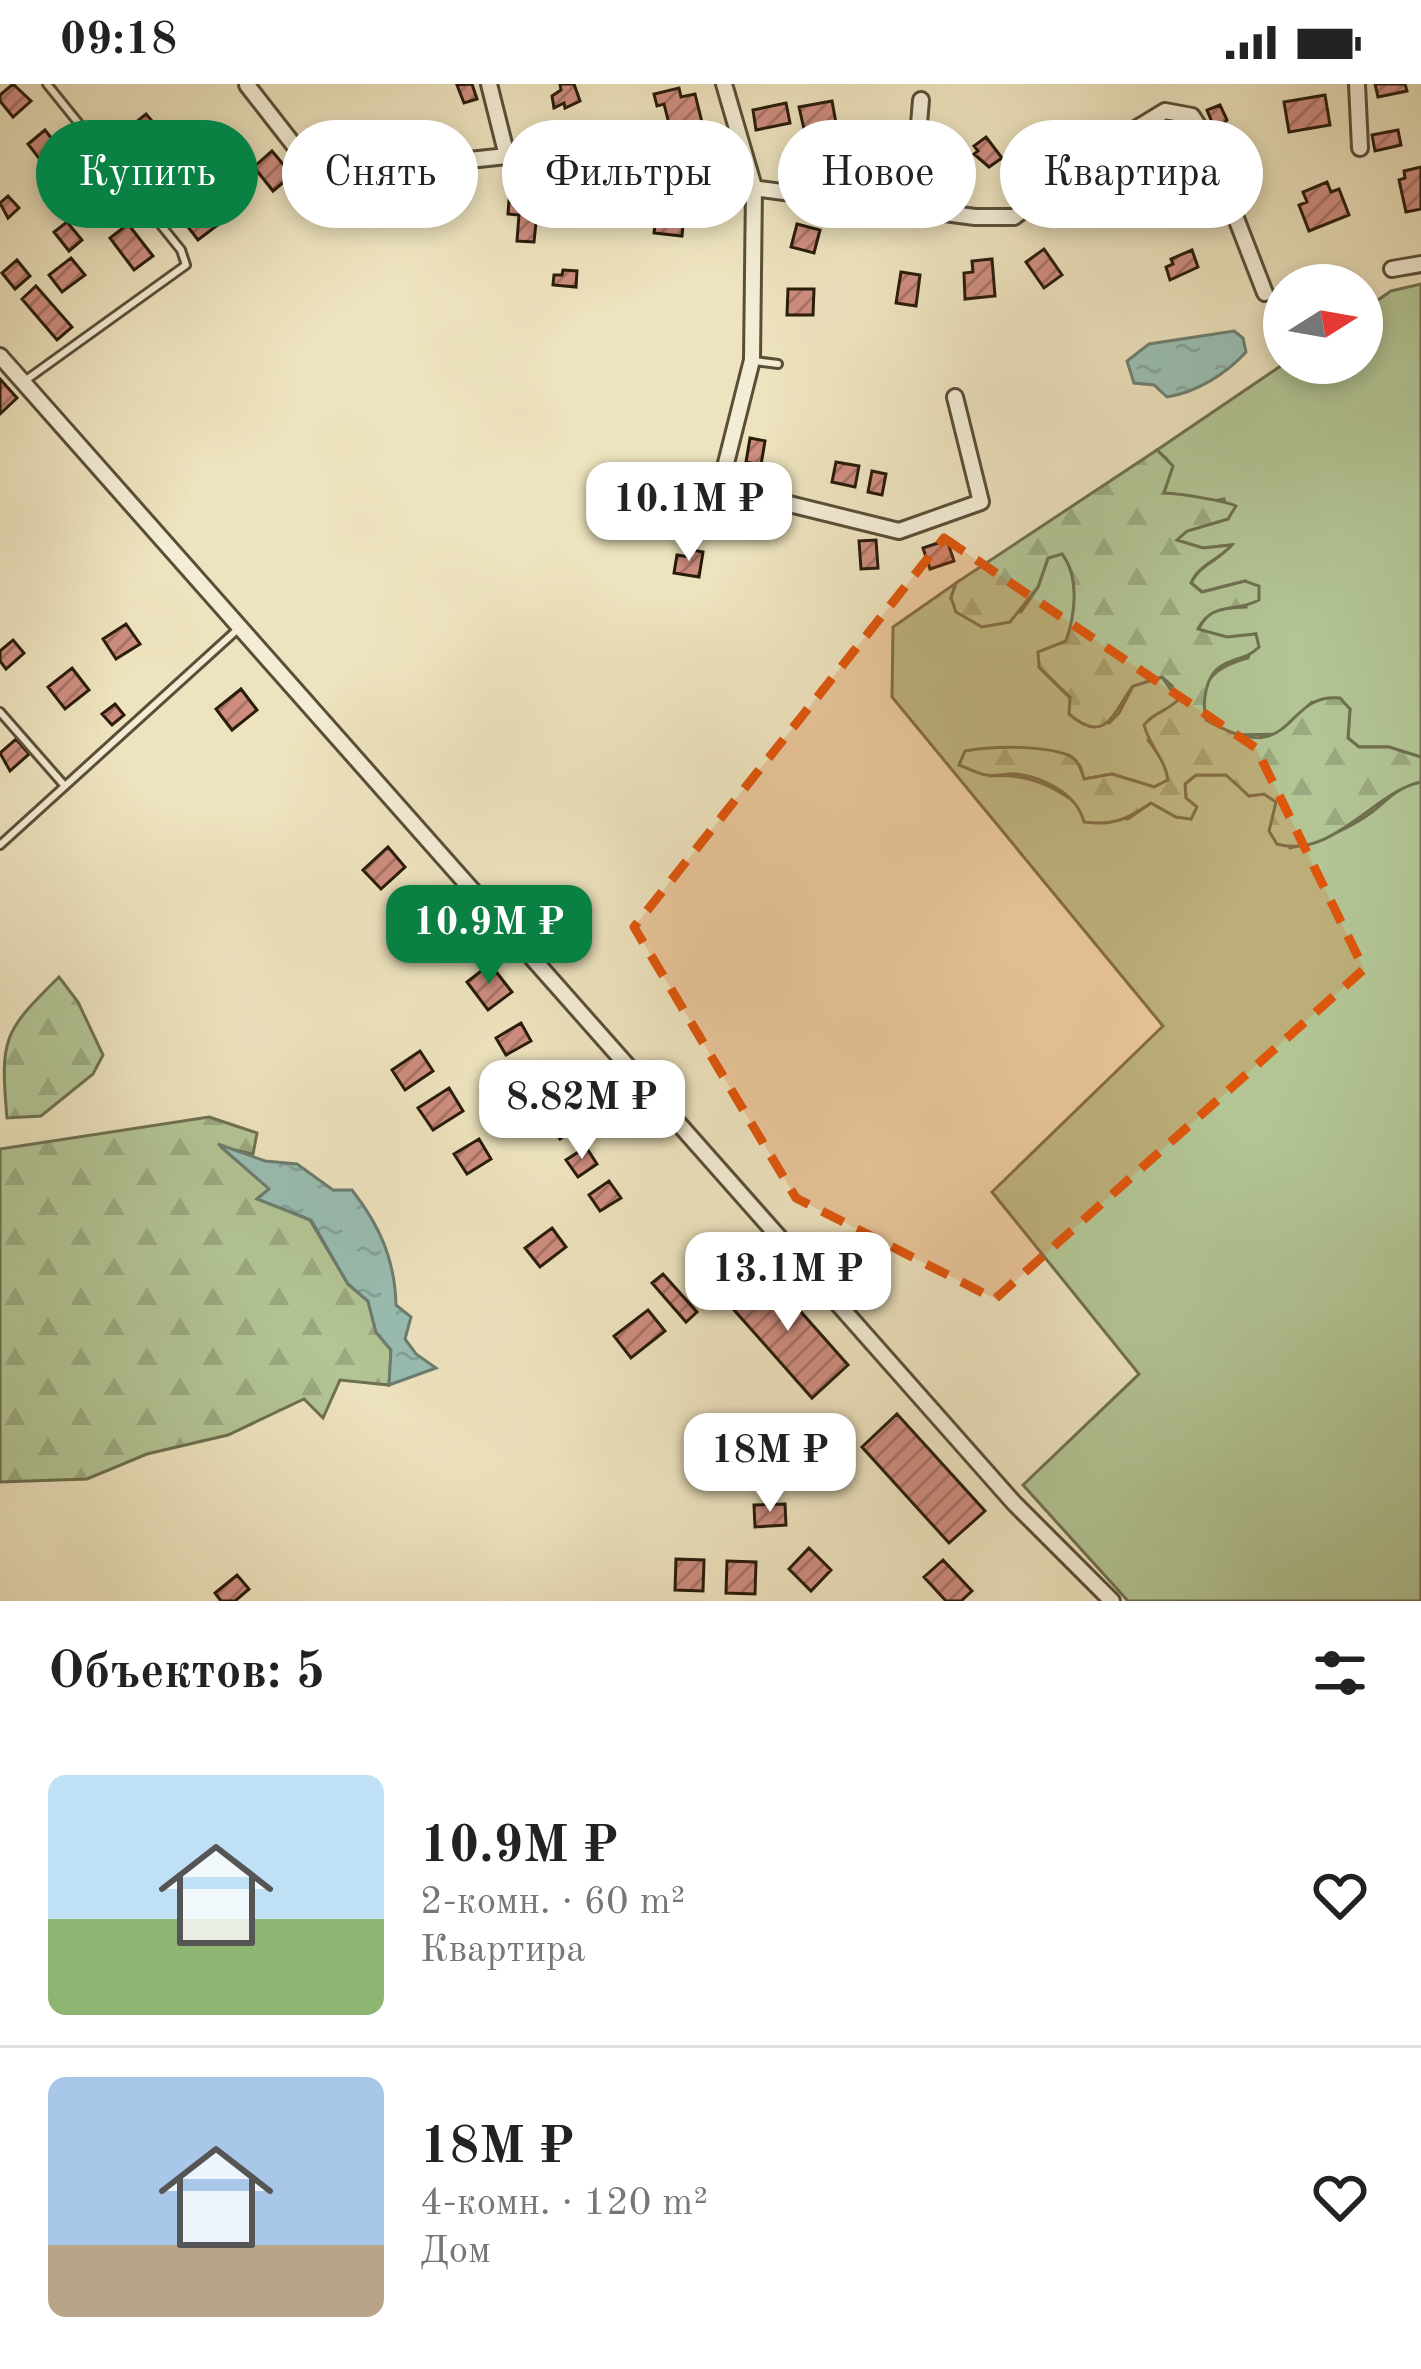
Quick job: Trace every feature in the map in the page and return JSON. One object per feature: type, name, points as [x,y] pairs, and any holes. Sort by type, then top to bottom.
[{"type":"street","points":[[489,84],[502,136]]},
{"type":"street","points":[[724,84],[734,120]]},
{"type":"street","points":[[1357,84],[1360,148]]},
{"type":"street","points":[[247,85],[318,176],[502,157]]},
{"type":"street","points":[[920,120],[921,100]]},
{"type":"street","points":[[976,217],[1014,217],[1119,139],[1165,111],[1179,112],[1192,116],[1203,133],[1263,287]]},
{"type":"street","points":[[754,187],[778,190]]},
{"type":"street","points":[[754,228],[752,360],[720,487],[899,531],[981,502],[955,397]]},
{"type":"street","points":[[1391,269],[1421,265]]},
{"type":"street","points":[[0,356],[1014,1503],[1109,1600]]},
{"type":"lane","points":[[23,382],[186,265],[181,250],[47,84]]},
{"type":"lane","points":[[752,360],[778,364]]},
{"type":"lane","points":[[0,845],[241,626]]},
{"type":"lane","points":[[0,712],[64,785]]},
{"type":"highlighted area","points":[[944,538],[1256,748],[1364,969],[995,1299],[796,1198],[634,927]]},
{"type":"green space","points":[[1421,284],[1421,757],[1389,747],[1359,747],[1348,738],[1350,709],[1312,702],[1279,734],[1232,735],[1206,720],[1206,686],[1226,666],[1248,658],[1255,634],[1227,638],[1198,630],[1217,610],[1246,607],[1245,581],[1202,592],[1191,583],[1230,545],[1203,548],[1176,541],[1187,531],[1228,519],[1224,499],[1207,502],[1163,493],[1167,459],[1157,450],[1263,378],[1263,384],[1383,384],[1383,297]]},
{"type":"green space","points":[[1157,450],[1173,466],[1164,493],[1236,506],[1228,519],[1187,531],[1177,540],[1203,548],[1232,545],[1191,583],[1202,592],[1245,581],[1259,586],[1259,600],[1210,614],[1198,629],[1227,637],[1256,634],[1259,647],[1212,675],[1205,698],[1206,720],[1257,738],[1273,734],[1321,699],[1340,698],[1350,709],[1348,738],[1359,747],[1389,747],[1421,757],[1421,782],[1388,797],[1335,834],[1297,846],[1277,844],[1269,831],[1276,802],[1264,794],[1249,796],[1226,775],[1196,775],[1185,784],[1186,798],[1197,807],[1191,819],[1176,817],[1151,803],[1120,820],[1095,823],[1084,822],[1075,803],[1038,779],[994,776],[959,765],[965,751],[1031,748],[1071,757],[1084,779],[1112,774],[1154,787],[1168,780],[1144,725],[1178,700],[1162,677],[1133,686],[1108,721],[1092,727],[1069,714],[1070,697],[1039,667],[1038,652],[1066,641],[1072,620],[1074,585],[1062,554],[1048,558],[1038,587],[1010,622],[982,627],[956,612],[951,598],[956,583]]},
{"type":"green space","points":[[1062,553],[1073,583],[1071,630],[1039,667],[1070,698],[1109,723],[1133,686],[1162,677],[1178,700],[1148,740],[1166,765],[1168,780],[1154,787],[1112,774],[1084,779],[1080,766],[988,776],[1037,782],[1085,809],[1128,819],[1151,803],[1176,817],[1186,798],[1185,784],[1196,775],[1227,775],[1249,796],[1264,794],[1277,802],[1290,848],[1343,829],[1400,790],[1421,782],[1421,1601],[1128,1601],[1023,1485],[1139,1374],[992,1192],[1163,1026],[892,697],[893,627],[956,583],[951,598],[1021,612],[1038,587],[1048,558]]},
{"type":"green space","points":[[59,977],[78,1002],[103,1055],[93,1074],[41,1116],[7,1118],[4,1070],[9,1038],[26,1011]]},
{"type":"green space","points":[[209,1117],[257,1133],[253,1154],[221,1147],[270,1189],[258,1198],[310,1220],[348,1284],[368,1301],[376,1332],[391,1350],[389,1385],[340,1380],[323,1418],[304,1399],[228,1435],[147,1454],[87,1479],[0,1482],[0,1149]]},
{"type":"water","points":[[1234,331],[1243,338],[1246,352],[1200,386],[1167,397],[1154,385],[1134,383],[1127,361],[1149,344]]},
{"type":"water","points":[[218,1144],[265,1161],[297,1164],[333,1190],[352,1190],[384,1244],[396,1305],[411,1317],[405,1339],[436,1368],[389,1385],[391,1350],[376,1332],[368,1301],[348,1284],[311,1220],[257,1199],[269,1189]]},
{"type":"building","points":[[13,84],[31,101],[13,117],[0,95]]},
{"type":"building","points":[[472,84],[477,99],[464,103],[457,85]]},
{"type":"building","points":[[560,84],[574,84],[580,101],[554,108],[552,96],[561,90]]},
{"type":"building","points":[[1375,84],[1405,84],[1407,91],[1378,97]]},
{"type":"building","points":[[679,88],[681,97],[695,94],[701,120],[668,120],[664,104],[657,106],[654,94]]},
{"type":"building","points":[[1325,95],[1330,125],[1289,132],[1284,102]]},
{"type":"building","points":[[832,101],[835,120],[802,120],[799,107]]},
{"type":"building","points":[[786,103],[789,120],[756,130],[753,110]]},
{"type":"building","points":[[1220,105],[1227,120],[1211,120],[1207,110]]},
{"type":"building","points":[[1398,130],[1401,145],[1375,151],[1372,135]]},
{"type":"building","points":[[986,137],[1000,159],[989,167],[976,156],[976,144]]},
{"type":"building","points":[[272,151],[282,163],[282,183],[273,191],[258,172],[258,163]]},
{"type":"building","points":[[1421,167],[1421,209],[1406,212],[1399,180],[1405,178],[1404,171]]},
{"type":"building","points":[[1327,182],[1331,192],[1339,189],[1349,215],[1309,231],[1299,205],[1307,202],[1303,192]]},
{"type":"building","points":[[8,196],[19,208],[8,218],[0,203]]},
{"type":"building","points":[[72,228],[82,240],[69,251],[54,232]]},
{"type":"building","points":[[131,228],[153,256],[134,270],[110,238]]},
{"type":"building","points":[[189,228],[214,228],[198,240]]},
{"type":"building","points":[[518,228],[535,228],[534,242],[517,241]]},
{"type":"building","points":[[655,228],[683,228],[682,236],[654,233]]},
{"type":"building","points":[[796,228],[820,230],[814,253],[791,247]]},
{"type":"building","points":[[1044,249],[1062,275],[1044,288],[1026,262]]},
{"type":"building","points":[[1192,250],[1198,267],[1170,280],[1166,267],[1173,264],[1171,259]]},
{"type":"building","points":[[71,258],[85,275],[62,292],[49,275]]},
{"type":"building","points":[[992,259],[995,296],[965,299],[964,273],[973,272],[972,261]]},
{"type":"building","points":[[17,260],[30,276],[15,289],[2,273]]},
{"type":"building","points":[[563,270],[577,271],[576,287],[553,285],[554,275],[562,275]]},
{"type":"building","points":[[901,272],[920,275],[916,306],[896,303]]},
{"type":"building","points":[[36,286],[72,327],[57,340],[22,299]]},
{"type":"building","points":[[788,289],[814,289],[813,315],[787,315]]},
{"type":"building","points":[[0,379],[17,398],[0,414]]},
{"type":"building","points":[[750,438],[765,441],[761,465],[746,462]]},
{"type":"building","points":[[836,462],[859,466],[855,487],[832,482]]},
{"type":"building","points":[[872,471],[886,474],[882,495],[868,492]]},
{"type":"building","points":[[674,494],[691,498],[687,512],[671,509]]},
{"type":"building","points":[[876,540],[878,568],[861,569],[859,541]]},
{"type":"building","points":[[947,540],[954,561],[930,569],[923,548]]},
{"type":"building","points":[[692,550],[703,552],[699,577],[674,573],[677,555],[690,557]]},
{"type":"building","points":[[126,624],[140,644],[116,659],[103,639]]},
{"type":"building","points":[[13,640],[24,653],[6,669],[0,651]]},
{"type":"building","points":[[72,668],[89,690],[65,709],[48,687]]},
{"type":"building","points":[[241,689],[257,710],[232,730],[216,709]]},
{"type":"building","points":[[115,704],[124,715],[112,725],[102,714]]},
{"type":"building","points":[[16,739],[29,754],[10,771],[0,753]]},
{"type":"building","points":[[388,847],[405,867],[381,889],[363,870]]},
{"type":"building","points":[[443,920],[460,943],[441,958],[424,934]]},
{"type":"building","points":[[490,964],[512,992],[488,1010],[467,982]]},
{"type":"building","points":[[521,1023],[531,1041],[506,1055],[496,1038]]},
{"type":"building","points":[[420,1051],[433,1071],[405,1090],[392,1070]]},
{"type":"building","points":[[449,1088],[463,1111],[433,1130],[418,1108]]},
{"type":"building","points":[[569,1107],[581,1124],[560,1139],[547,1122]]},
{"type":"building","points":[[479,1139],[491,1159],[467,1174],[454,1154]]},
{"type":"building","points":[[586,1147],[597,1164],[578,1177],[566,1160]]},
{"type":"building","points":[[609,1181],[621,1198],[600,1211],[589,1195]]},
{"type":"building","points":[[552,1228],[566,1247],[540,1267],[525,1248]]},
{"type":"building","points":[[763,1269],[848,1365],[812,1398],[727,1302]]},
{"type":"building","points":[[663,1274],[697,1312],[686,1322],[652,1283]]},
{"type":"building","points":[[648,1310],[665,1331],[631,1358],[614,1336]]},
{"type":"building","points":[[897,1414],[985,1511],[949,1543],[862,1447]]},
{"type":"building","points":[[811,1416],[839,1448],[815,1470],[787,1437]]},
{"type":"building","points":[[785,1504],[786,1525],[755,1527],[754,1505]]},
{"type":"building","points":[[809,1548],[831,1570],[811,1591],[789,1569]]},
{"type":"building","points":[[676,1559],[704,1560],[703,1591],[675,1590]]},
{"type":"building","points":[[943,1560],[972,1591],[961,1601],[946,1601],[924,1577]]},
{"type":"building","points":[[727,1561],[756,1562],[755,1594],[726,1593]]},
{"type":"building","points":[[237,1575],[249,1589],[235,1601],[221,1601],[215,1593]]}]
